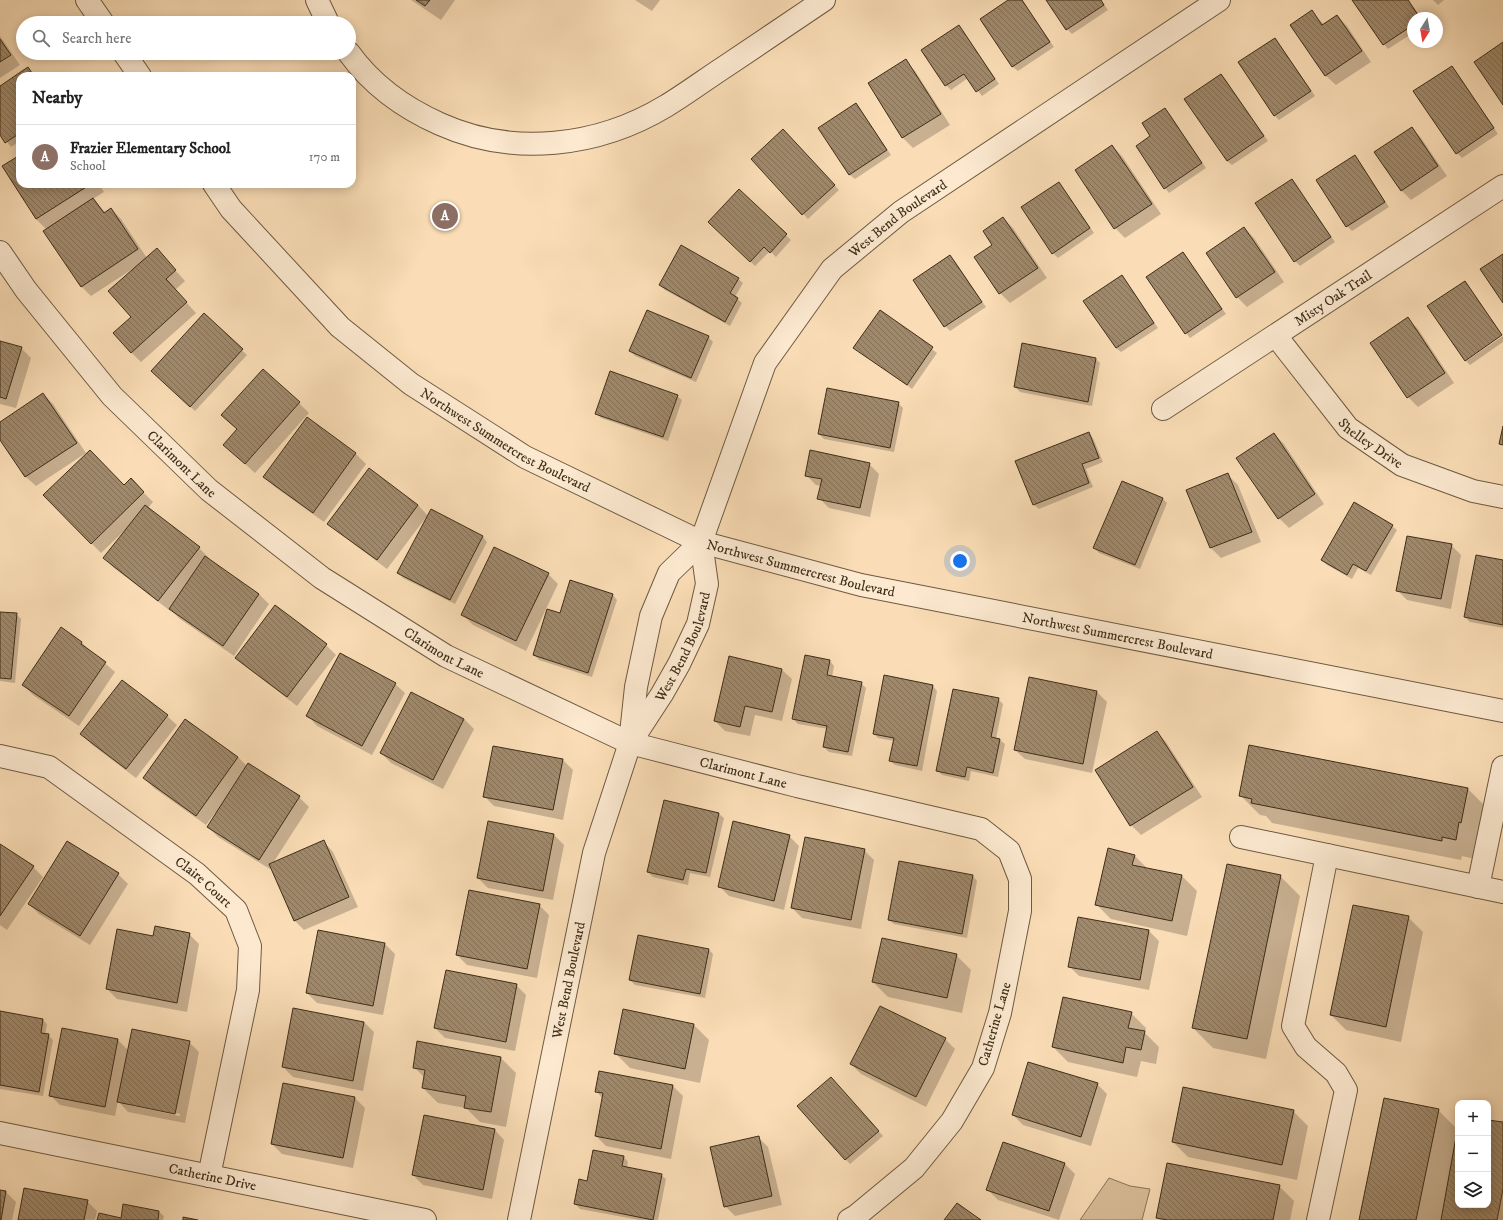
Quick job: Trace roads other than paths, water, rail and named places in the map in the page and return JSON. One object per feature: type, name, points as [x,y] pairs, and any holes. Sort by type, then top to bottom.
[{"type":"street","points":[[87,0],[98,16]]},
{"type":"street","points":[[317,0],[325,16]]},
{"type":"street","points":[[354,60],[360,68],[386,93],[417,114],[455,131],[492,141],[534,144],[575,141],[622,127],[665,106],[824,0]]},
{"type":"street","name":"West Bend Boulevard","points":[[519,1220],[594,853],[630,743],[636,687],[651,616],[669,573],[701,542],[765,363],[832,269],[900,212],[1219,0]]},
{"type":"street","points":[[129,60],[137,72]]},
{"type":"street","name":"Misty Oak Trail","points":[[1163,409],[1503,186]]},
{"type":"street","name":"Northwest Summercrest Boulevard","points":[[217,188],[231,209],[340,327],[411,384],[524,457],[701,542],[861,585],[1503,711]]},
{"type":"street","name":"Clarimont Lane","points":[[0,252],[26,290],[112,396],[209,490],[322,578],[446,656],[630,743],[797,786],[981,829],[1009,851]]},
{"type":"street","name":"Shelley Drive","points":[[1276,336],[1348,428],[1402,465],[1473,491],[1503,497]]},
{"type":"street","name":"West Bend Boulevard","points":[[630,743],[680,664],[698,624],[707,584],[701,542]]},
{"type":"street","name":"Claire Court","points":[[0,756],[49,767],[197,874],[236,910],[250,946],[248,990],[208,1176]]},
{"type":"street","points":[[1478,888],[1503,767]]},
{"type":"street","points":[[1241,837],[1478,888],[1503,892]]},
{"type":"street","name":"Catherine Lane","points":[[849,1220],[856,1216],[914,1168],[952,1121],[983,1068],[1000,1013],[1020,911],[1020,879],[1009,851]]},
{"type":"street","points":[[1318,1220],[1346,1090],[1336,1072],[1306,1047],[1293,1026],[1327,855]]},
{"type":"street","name":"Catherine Drive","points":[[0,1133],[424,1220]]},
{"type":"place","name":"Frazier Elementary School","points":[[445,216]]}]
